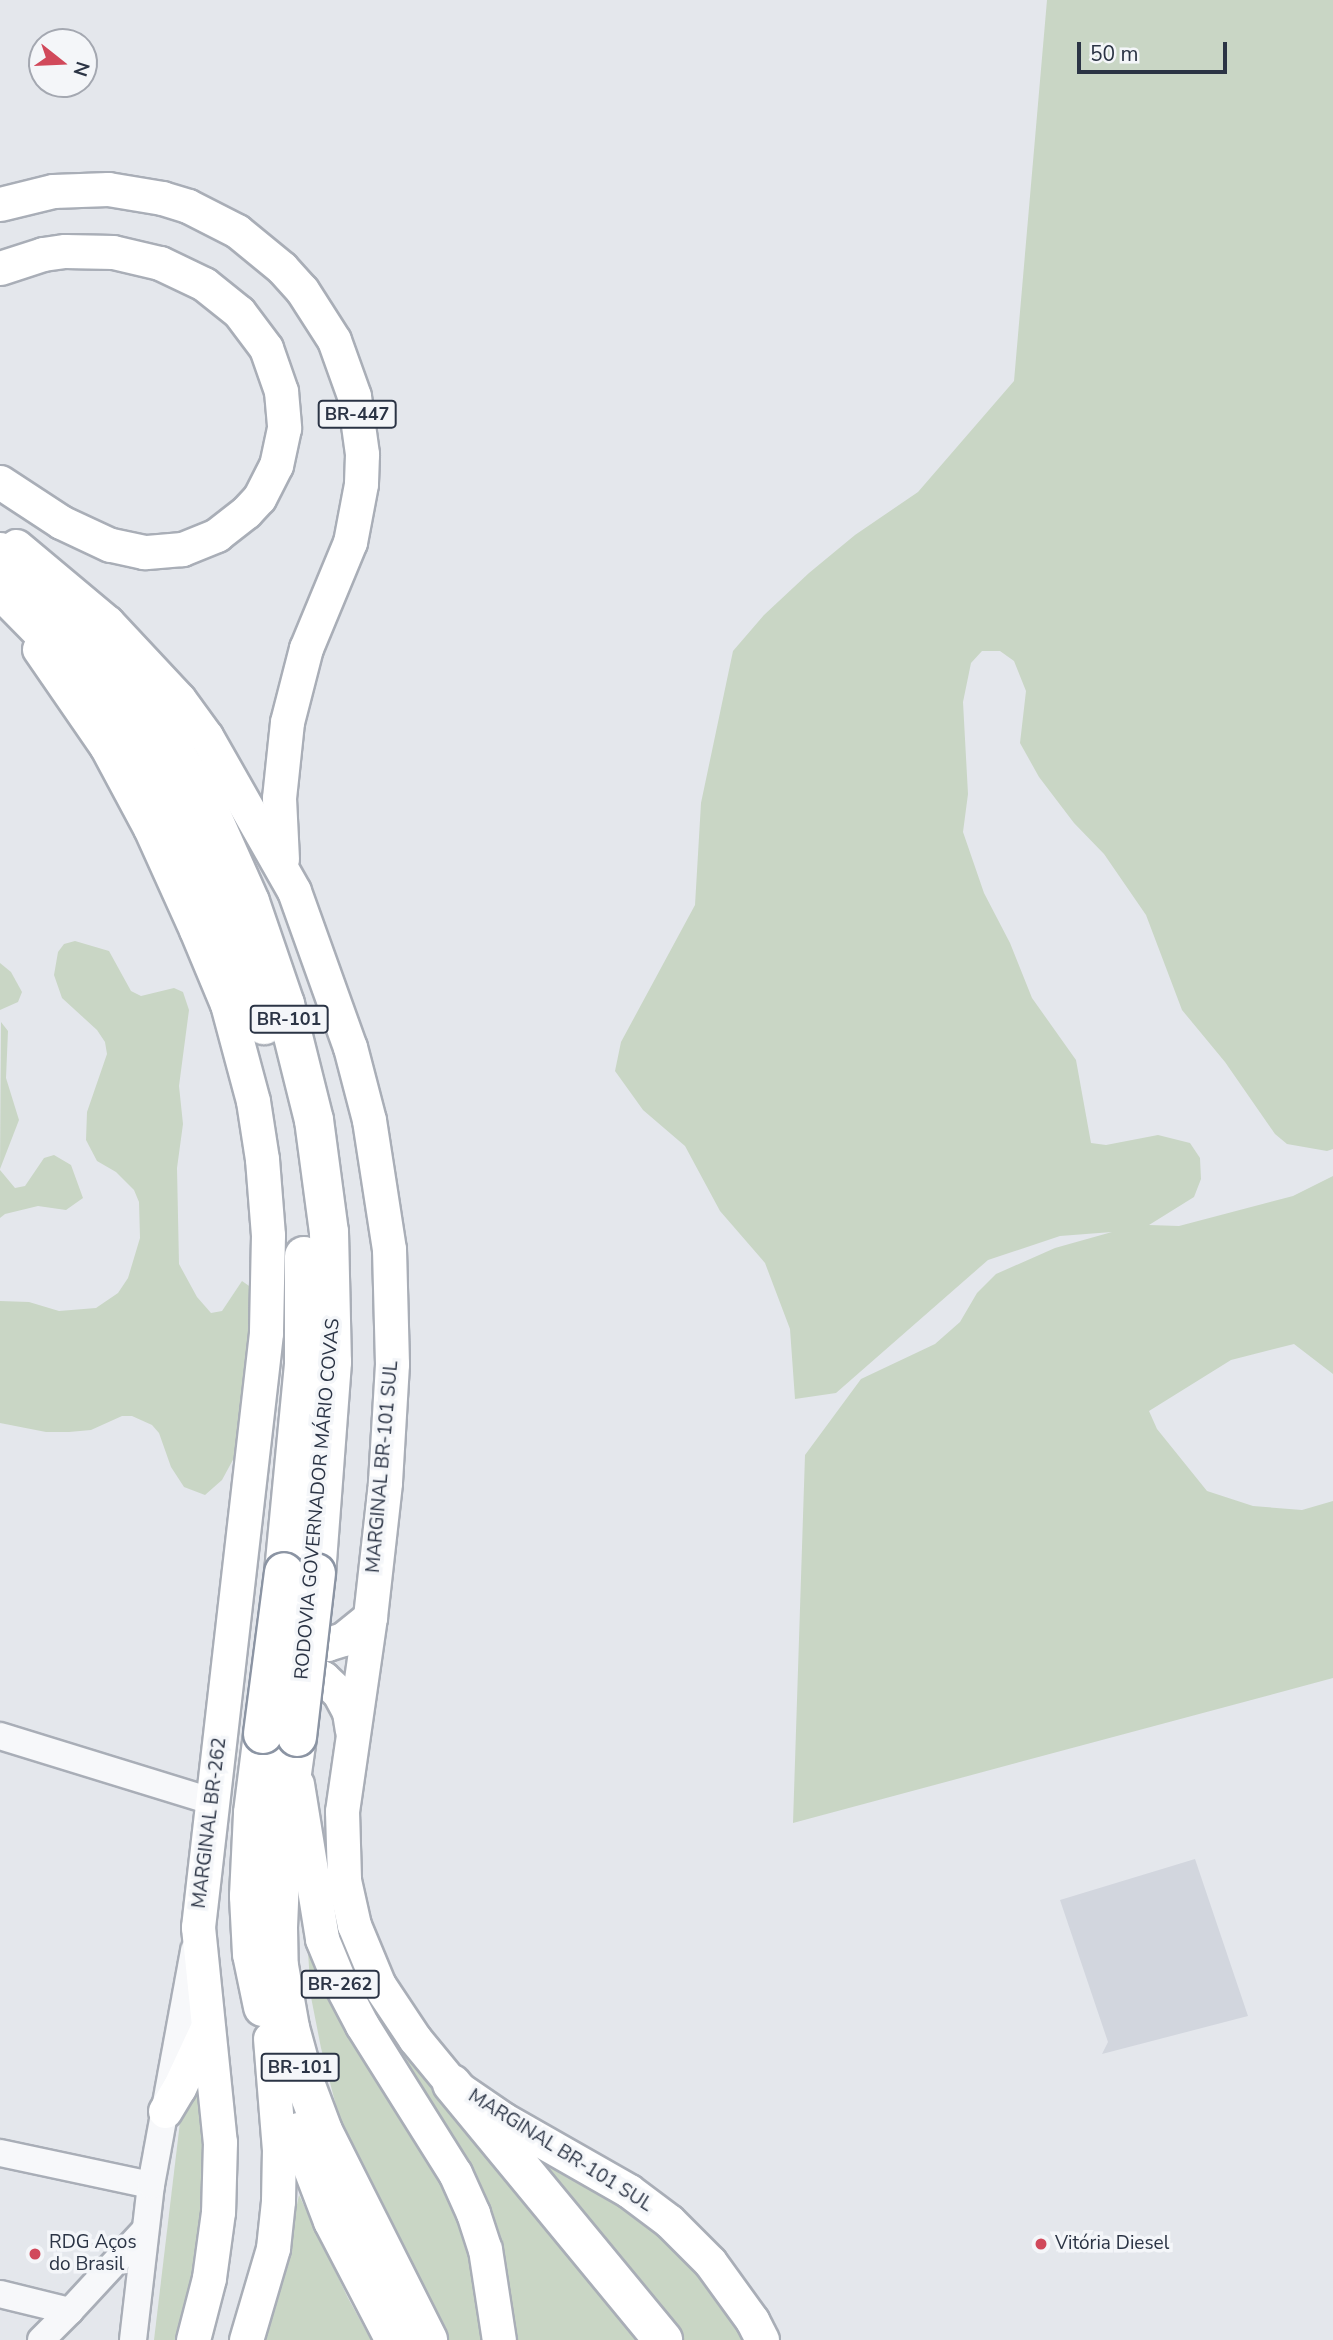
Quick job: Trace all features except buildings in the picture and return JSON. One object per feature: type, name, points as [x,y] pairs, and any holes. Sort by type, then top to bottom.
[{"type":"highway","name":"RODOVIA GOVERNADOR MÁRIO COVAS","points":[[0,552],[87,637],[158,721],[210,813],[250,902],[285,1004],[314,1120],[329,1232],[332,1362],[300,1573],[285,1746],[279,1966],[290,2028],[305,2083],[323,2131],[428,2340]]},
{"type":"highway","name":"RODOVIA GOVERNADOR MÁRIO COVAS","points":[[0,591],[64,654],[134,742],[226,922],[261,1013],[287,1113],[303,1227],[306,1303],[300,1573]]},
{"type":"highway","name":"RODOVIA GOVERNADOR MÁRIO COVAS","points":[[285,1746],[253,1813],[249,1896],[252,1954],[270,2038],[295,2121],[333,2221],[394,2340]]},
{"type":"highway","points":[[453,2084],[663,2340]]},
{"type":"main road","name":"BR-447","points":[[0,204],[53,191],[107,189],[162,198],[188,206],[237,231],[282,268],[308,298],[334,340],[354,396],[362,454],[361,484],[350,542],[306,648],[287,722],[279,798],[284,872]]},
{"type":"main road","points":[[0,268],[43,254],[102,251],[160,263],[204,284],[239,312],[265,348],[281,391],[284,428],[276,465],[253,505],[217,535],[182,549],[144,552],[110,545],[61,522],[0,482]]},
{"type":"main road","name":"MARGINAL BR-101 SUL","points":[[0,535],[107,622],[179,699],[206,736],[284,872],[326,975],[351,1047],[379,1169],[389,1249],[392,1364],[385,1483],[370,1617],[342,1811],[344,1880],[354,1926],[379,1984],[415,2039],[453,2084],[503,2119],[629,2192],[669,2221],[710,2262],[752,2320],[762,2340]]},
{"type":"main road","name":"MARGINAL BR-262","points":[[0,591],[106,746],[150,828],[227,1004],[253,1101],[262,1159],[268,1235],[267,1321],[240,1577],[211,1801],[198,1927],[220,2141],[218,2212],[209,2278],[193,2340]]},
{"type":"main road","points":[[240,1577],[244,1597],[253,1616],[268,1631],[286,1641],[306,1646],[327,1644],[343,1639],[370,1617]]},
{"type":"main road","points":[[223,1719],[230,1699],[244,1683],[262,1672],[283,1667],[304,1670],[323,1678],[339,1693],[349,1712],[352,1732]]},
{"type":"main road","name":"BR-262","points":[[285,1746],[322,1939],[341,1985],[362,2025],[456,2173],[485,2249],[499,2340]]},
{"type":"main road","points":[[165,2111],[179,2088],[208,2025]]},
{"type":"main road","points":[[246,2340],[274,2248],[278,2202],[279,2150],[270,2038]]},
{"type":"street","points":[[0,1736],[211,1801]]},
{"type":"street","points":[[133,2340],[151,2185],[198,1927]]},
{"type":"street","points":[[0,2153],[151,2185]]},
{"type":"street","points":[[41,2340],[145,2230]]},
{"type":"street","points":[[0,2294],[70,2311]]},
{"type":"shaded area","points":[[1195,1859],[1248,2016],[1102,2054],[1108,2042],[1060,1900]]},
{"type":"green space","points":[[1047,0],[1333,0],[1333,1149],[1327,1151],[1287,1144],[1275,1134],[1225,1062],[1182,1010],[1146,915],[1104,854],[1074,823],[1039,777],[1020,743],[1026,691],[1014,661],[1000,651],[982,651],[971,663],[963,702],[968,794],[963,832],[984,893],[1010,943],[1032,998],[1076,1060],[1091,1143],[1106,1145],[1158,1135],[1190,1143],[1200,1158],[1201,1179],[1194,1197],[1149,1225],[1179,1226],[1293,1196],[1333,1176],[1333,1374],[1294,1344],[1231,1360],[1149,1411],[1157,1429],[1207,1491],[1253,1506],[1302,1510],[1333,1501],[1333,1678],[793,1823],[805,1455],[861,1379],[935,1344],[960,1322],[977,1293],[996,1274],[1055,1248],[1112,1232],[1060,1236],[988,1260],[836,1393],[795,1399],[790,1329],[765,1263],[720,1211],[685,1146],[643,1110],[615,1071],[621,1042],[695,905],[701,803],[733,651],[764,615],[809,573],[855,535],[918,492],[1014,381]]},
{"type":"green space","points":[[75,941],[109,951],[131,991],[141,996],[174,988],[183,992],[189,1010],[179,1086],[183,1124],[177,1168],[179,1264],[197,1297],[211,1313],[222,1311],[242,1281],[252,1288],[256,1311],[241,1445],[222,1480],[205,1495],[184,1487],[171,1467],[159,1433],[152,1425],[132,1416],[122,1416],[91,1430],[69,1432],[46,1432],[0,1423],[0,1301],[29,1302],[59,1311],[96,1308],[118,1293],[128,1278],[140,1238],[139,1202],[134,1190],[116,1172],[97,1161],[86,1140],[87,1112],[107,1054],[105,1042],[97,1030],[62,998],[54,975],[58,952],[64,944]]},
{"type":"green space","points":[[0,963],[11,972],[22,992],[18,1002],[0,1010]]},
{"type":"green space","points":[[1,1022],[8,1031],[6,1078],[19,1120],[0,1169]]},
{"type":"green space","points":[[54,1155],[71,1165],[83,1198],[66,1210],[38,1206],[5,1214],[0,1218],[0,1170],[15,1188],[25,1186],[44,1158]]},
{"type":"green space","points":[[308,1952],[347,2030],[444,2180],[472,2256],[482,2340],[447,2340],[441,2333],[374,2206],[340,2121],[321,2048],[311,1997]]},
{"type":"green space","points":[[371,2006],[648,2340],[514,2340],[511,2299],[500,2249],[470,2167]]},
{"type":"green space","points":[[204,2058],[205,2189],[183,2340],[154,2340],[180,2122]]},
{"type":"green space","points":[[539,2159],[623,2201],[702,2270],[747,2340],[682,2340],[581,2219]]},
{"type":"green space","points":[[299,2195],[371,2340],[260,2340],[286,2256]]},
{"type":"place","name":"Vitória Diesel","points":[[1041,2244]]},
{"type":"place","name":"RDG Aços do Brasil","points":[[35,2254]]}]
